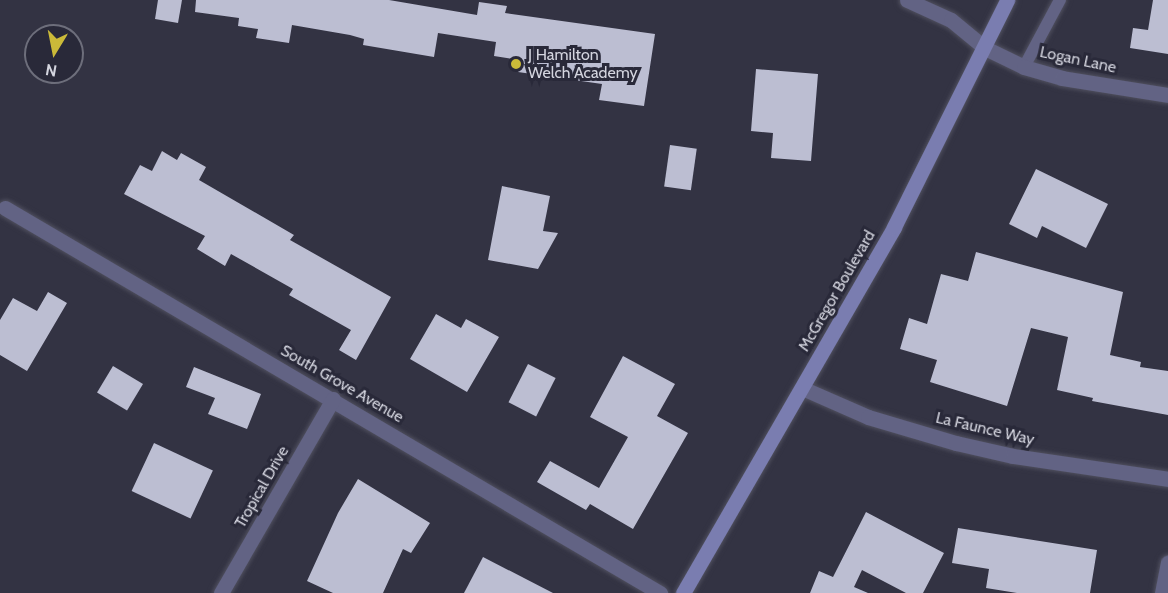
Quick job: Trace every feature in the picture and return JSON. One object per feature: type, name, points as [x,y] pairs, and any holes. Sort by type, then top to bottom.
[{"type":"main road","name":"McGregor Boulevard","points":[[683,593],[894,227],[1007,0]]},
{"type":"street","name":"Logan Lane","points":[[907,0],[951,20],[985,48],[1024,67],[1062,78],[1168,95]]},
{"type":"street","name":"South Grove Avenue","points":[[5,208],[660,593]]},
{"type":"street","name":"La Faunce Way","points":[[802,388],[868,417],[956,443],[1013,456],[1168,479]]},
{"type":"street","name":"Tropical Drive","points":[[221,593],[333,399]]},
{"type":"street","points":[[1162,593],[1168,563]]},
{"type":"lane","points":[[1024,67],[1060,0]]},
{"type":"building","points":[[158,0],[182,0],[178,23],[155,19]]},
{"type":"building","points":[[196,0],[389,0],[477,15],[479,2],[507,6],[505,13],[655,34],[644,106],[599,100],[602,84],[518,72],[520,60],[494,56],[496,42],[438,33],[434,57],[363,45],[364,39],[350,35],[292,25],[289,43],[256,38],[258,29],[238,26],[239,18],[195,12]]},
{"type":"building","points":[[1153,0],[1168,0],[1168,54],[1130,48],[1133,28],[1148,30]]},
{"type":"building","points":[[756,69],[818,74],[811,161],[771,158],[773,133],[751,131]]},
{"type":"building","points":[[670,145],[697,149],[691,190],[664,187]]},
{"type":"building","points":[[162,151],[177,160],[181,153],[206,167],[199,180],[294,235],[290,240],[391,297],[356,360],[339,350],[351,330],[289,295],[293,289],[231,254],[225,266],[197,249],[205,236],[124,194],[140,165],[152,171]]},
{"type":"building","points":[[1036,169],[1108,204],[1086,248],[1042,226],[1037,238],[1009,224]]},
{"type":"building","points":[[502,186],[550,196],[543,231],[558,233],[538,269],[488,260]]},
{"type":"building","points":[[976,252],[1123,292],[1110,355],[1141,362],[1140,367],[1168,371],[1168,415],[1092,401],[1093,398],[1057,390],[1068,337],[1031,328],[1007,406],[930,382],[937,360],[900,349],[909,318],[927,324],[941,274],[968,281]]},
{"type":"building","points":[[48,292],[67,303],[27,371],[0,355],[0,320],[13,298],[37,311]]},
{"type":"building","points":[[436,314],[461,328],[466,319],[499,337],[467,392],[410,359]]},
{"type":"building","points":[[623,356],[675,384],[657,416],[688,433],[633,529],[590,504],[586,510],[537,482],[550,461],[599,488],[628,437],[590,417]]},
{"type":"building","points":[[528,364],[556,378],[536,416],[508,402]]},
{"type":"building","points":[[113,366],[143,384],[127,411],[97,393]]},
{"type":"building","points":[[194,367],[261,394],[247,429],[208,414],[215,398],[186,387]]},
{"type":"building","points":[[154,443],[213,470],[191,519],[132,491]]},
{"type":"building","points":[[358,479],[430,523],[411,553],[403,549],[383,593],[333,593],[307,581],[338,513]]},
{"type":"building","points":[[866,512],[944,553],[923,593],[906,593],[862,570],[854,587],[868,593],[810,593],[819,571],[833,577]]},
{"type":"building","points":[[958,528],[1097,550],[1090,593],[1017,593],[986,588],[989,569],[952,563]]},
{"type":"building","points":[[483,557],[553,593],[464,593]]},
{"type":"place","name":"J Hamilton Welch Academy","points":[[516,64]]}]
